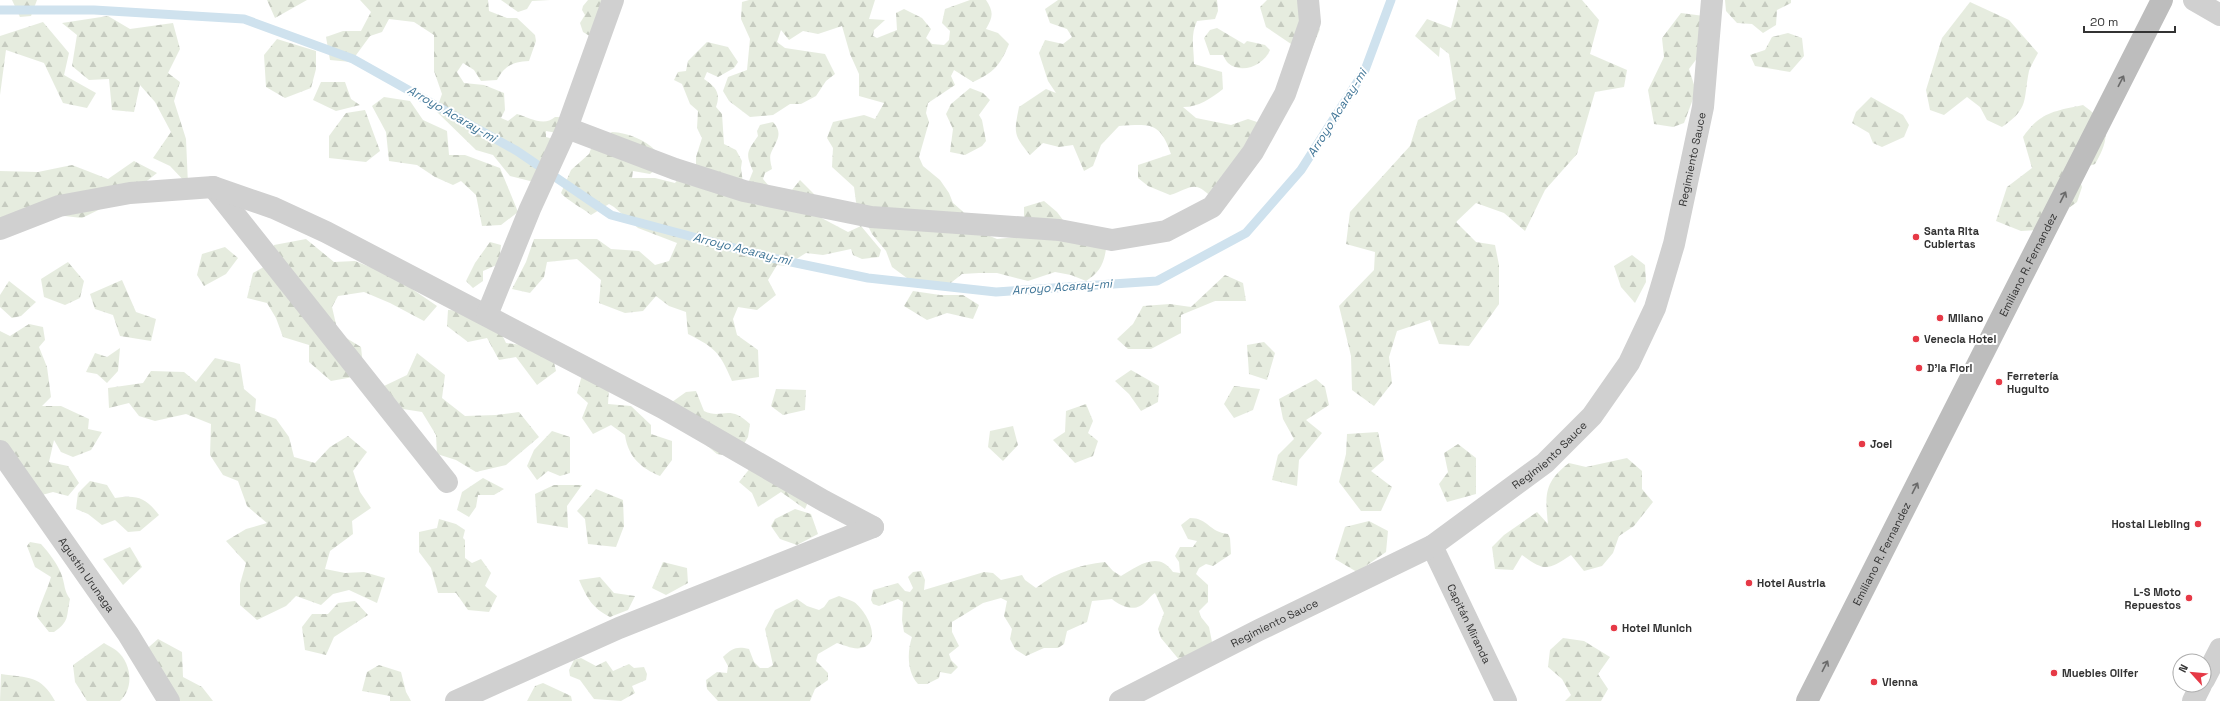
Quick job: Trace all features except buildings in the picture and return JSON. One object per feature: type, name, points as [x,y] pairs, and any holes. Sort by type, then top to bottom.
[{"type":"street","points":[[487,316],[530,210],[567,128],[612,0]]},
{"type":"street","points":[[567,128],[675,169],[744,191],[871,217],[1059,230],[1112,240],[1166,231],[1212,207],[1253,152],[1285,94],[1310,22],[1308,0]]},
{"type":"street","name":"Regimiento Sauce","points":[[1120,701],[1259,630],[1432,546],[1545,463],[1592,416],[1629,363],[1655,308],[1674,244],[1703,107],[1712,0]]},
{"type":"street","name":"Emiliano R. Fernandez","points":[[1808,701],[2162,0]]},
{"type":"street","points":[[2194,0],[2220,15]]},
{"type":"street","points":[[0,229],[66,205],[130,193],[214,187],[274,208],[326,232],[663,408],[818,498],[873,527],[619,628],[456,701]]},
{"type":"street","points":[[214,187],[447,482]]},
{"type":"street","name":"Agustín Urunaga","points":[[0,451],[128,634],[169,701]]},
{"type":"street","name":"Capitán Miranda","points":[[1432,546],[1506,701]]},
{"type":"street","points":[[2212,664],[2220,649]]},
{"type":"green space","points":[[12,0],[37,0],[31,16],[20,17]]},
{"type":"green space","points":[[267,0],[307,0],[275,18]]},
{"type":"green space","points":[[360,0],[488,0],[489,11],[507,18],[517,18],[535,35],[536,41],[529,61],[518,62],[510,65],[503,71],[497,80],[481,81],[474,70],[463,63],[457,72],[464,83],[484,85],[504,93],[505,110],[501,118],[508,121],[517,114],[542,122],[551,120],[555,117],[562,117],[557,133],[546,131],[546,137],[553,139],[538,183],[510,176],[493,155],[476,150],[436,111],[442,94],[434,71],[434,35],[414,22],[389,19],[382,32],[370,36],[351,62],[330,60],[326,37],[343,31],[361,31],[371,12]]},
{"type":"green space","points":[[501,0],[550,0],[532,1],[527,9],[518,12]]},
{"type":"green space","points":[[588,0],[603,0],[593,38],[583,32],[580,23],[585,15],[582,10],[583,6]]},
{"type":"green space","points":[[749,0],[875,0],[869,19],[885,20],[874,30],[873,36],[877,38],[897,30],[896,13],[904,9],[922,18],[931,29],[926,38],[932,44],[944,45],[949,40],[950,31],[942,23],[945,9],[970,0],[986,0],[992,14],[986,29],[998,33],[1009,44],[1003,58],[996,68],[973,82],[954,70],[951,76],[955,85],[928,103],[926,113],[929,122],[919,157],[923,166],[940,180],[949,193],[953,203],[968,216],[980,232],[997,239],[1016,237],[1024,220],[1024,207],[1044,201],[1057,212],[1069,228],[1106,249],[1104,259],[1098,271],[1086,281],[1071,275],[1055,272],[1028,281],[997,273],[962,274],[942,290],[919,287],[892,267],[886,251],[872,234],[856,202],[854,187],[832,167],[833,148],[827,138],[833,122],[864,115],[875,119],[884,103],[859,96],[859,74],[850,54],[842,26],[818,34],[803,31],[789,40],[781,30],[777,42],[785,48],[825,54],[835,74],[826,81],[816,96],[801,104],[790,104],[773,115],[750,117],[729,101],[723,91],[728,77],[747,70],[750,39],[741,19],[742,2]]},
{"type":"green space","points":[[1058,0],[1217,0],[1218,11],[1215,19],[1197,21],[1195,26],[1193,37],[1194,64],[1222,72],[1223,89],[1199,104],[1183,107],[1196,118],[1231,125],[1248,119],[1257,122],[1264,136],[1211,197],[1200,188],[1196,187],[1187,188],[1170,195],[1148,186],[1138,178],[1138,165],[1171,154],[1163,136],[1153,127],[1139,125],[1119,126],[1101,145],[1093,166],[1084,171],[1073,145],[1059,147],[1043,143],[1030,155],[1024,148],[1016,133],[1019,107],[1046,89],[1056,93],[1048,81],[1039,53],[1045,40],[1063,44],[1072,37],[1067,29],[1050,23],[1045,9]]},
{"type":"green space","points":[[1267,0],[1313,0],[1309,19],[1320,29],[1311,51],[1294,46],[1266,27],[1260,7]]},
{"type":"green space","points":[[1458,0],[1582,0],[1599,20],[1590,54],[1627,70],[1624,87],[1595,92],[1577,154],[1545,190],[1525,231],[1504,213],[1476,203],[1456,222],[1476,242],[1495,245],[1499,265],[1499,304],[1469,346],[1439,344],[1430,320],[1397,331],[1389,357],[1392,383],[1374,406],[1352,390],[1351,356],[1339,306],[1374,270],[1375,252],[1346,244],[1350,212],[1410,146],[1418,120],[1456,99],[1449,54],[1440,47],[1439,57],[1415,36],[1427,19],[1451,28]]},
{"type":"green space","points":[[1725,0],[1791,0],[1791,3],[1777,10],[1776,25],[1763,33],[1752,24],[1737,23],[1726,11]]},
{"type":"green space","points":[[1970,2],[2009,20],[2038,53],[2029,71],[2024,102],[2017,114],[2002,127],[1987,120],[1980,107],[1967,97],[1944,115],[1930,110],[1926,90],[1942,38]]},
{"type":"green space","points":[[1681,13],[1704,16],[1704,49],[1689,69],[1696,91],[1684,123],[1673,127],[1654,124],[1648,90],[1664,57],[1662,38]]},
{"type":"green space","points":[[108,16],[130,29],[173,23],[180,49],[168,73],[180,82],[174,101],[186,139],[188,185],[170,166],[153,158],[171,132],[155,102],[140,85],[134,112],[112,110],[109,79],[89,80],[72,66],[77,35],[62,23]]},
{"type":"green space","points":[[43,22],[69,53],[64,75],[96,93],[87,108],[63,103],[44,63],[6,50],[0,95],[0,36]]},
{"type":"green space","points":[[1217,28],[1244,44],[1247,41],[1265,45],[1270,50],[1263,60],[1252,67],[1234,67],[1228,63],[1223,55],[1210,55],[1204,38],[1210,30]]},
{"type":"green space","points":[[1788,33],[1802,38],[1804,56],[1790,72],[1755,66],[1750,55],[1765,50],[1772,37]]},
{"type":"green space","points":[[277,39],[316,51],[316,69],[311,88],[285,98],[266,87],[264,55]]},
{"type":"green space","points":[[707,42],[728,47],[738,62],[734,68],[718,77],[707,72],[704,79],[712,85],[718,94],[716,107],[722,114],[724,144],[736,150],[742,161],[741,168],[745,199],[757,205],[763,204],[792,190],[800,180],[814,194],[814,214],[848,232],[861,226],[881,250],[879,257],[862,259],[853,255],[851,249],[823,255],[806,253],[785,266],[777,265],[768,280],[776,295],[757,310],[738,307],[733,319],[737,335],[758,350],[759,377],[732,381],[724,364],[716,352],[705,343],[688,334],[686,312],[669,306],[656,296],[643,311],[625,313],[599,303],[601,280],[577,259],[547,262],[544,277],[530,293],[512,289],[526,262],[534,239],[597,239],[611,249],[639,251],[655,265],[669,261],[677,243],[638,228],[609,204],[591,215],[567,199],[561,193],[571,170],[589,154],[592,146],[612,132],[636,137],[656,151],[655,170],[650,174],[633,171],[632,178],[655,178],[675,183],[678,179],[696,169],[696,157],[702,138],[697,128],[698,111],[690,104],[682,84],[674,80],[678,72],[686,71],[688,61]]},
{"type":"green space","points":[[321,82],[345,82],[351,99],[360,105],[336,111],[313,100]]},
{"type":"green space","points":[[970,88],[983,93],[990,100],[979,115],[982,120],[986,141],[982,146],[965,155],[950,152],[953,129],[946,114],[951,104]]},
{"type":"green space","points":[[384,97],[410,101],[423,120],[447,131],[449,155],[465,155],[500,168],[518,212],[501,225],[482,226],[476,195],[461,181],[453,185],[435,177],[417,165],[389,161],[386,132],[372,106]]},
{"type":"green space","points":[[1871,97],[1903,115],[1909,125],[1904,137],[1882,147],[1873,143],[1869,133],[1852,123],[1856,112]]},
{"type":"green space","points":[[2083,105],[2104,125],[2106,136],[2103,148],[2095,164],[2076,170],[2082,187],[2077,202],[2038,230],[2021,231],[1996,221],[2007,187],[2032,168],[2023,137],[2029,129],[2042,117],[2056,111]]},
{"type":"green space","points":[[365,110],[380,151],[366,162],[329,158],[329,136],[346,113]]},
{"type":"green space","points":[[773,122],[779,134],[770,155],[772,169],[765,173],[763,179],[768,185],[753,187],[749,181],[753,171],[748,156],[749,149],[758,136],[757,131],[760,125]]},
{"type":"green space","points":[[134,161],[157,173],[129,195],[82,218],[47,214],[0,228],[0,171],[38,172],[72,165],[108,179]]},
{"type":"green space","points":[[306,239],[334,262],[355,261],[393,276],[437,306],[424,321],[390,303],[364,292],[338,296],[332,307],[338,333],[361,347],[364,375],[331,381],[309,362],[309,345],[283,337],[276,318],[267,303],[247,298],[253,273],[269,264],[274,245]]},
{"type":"green space","points":[[490,242],[501,245],[499,264],[483,271],[483,281],[473,288],[466,281],[475,263]]},
{"type":"green space","points":[[225,247],[238,258],[226,274],[204,286],[197,275],[202,254]]},
{"type":"green space","points":[[1632,255],[1645,265],[1646,282],[1635,303],[1621,287],[1614,266]]},
{"type":"green space","points":[[68,262],[84,281],[80,298],[65,305],[44,297],[41,279]]},
{"type":"green space","points":[[1225,275],[1243,283],[1246,301],[1215,301],[1181,315],[1181,333],[1151,349],[1128,349],[1117,339],[1133,324],[1143,306],[1170,304],[1191,307]]},
{"type":"green space","points":[[122,280],[136,312],[156,319],[151,341],[120,336],[113,315],[95,309],[90,294]]},
{"type":"green space","points":[[9,281],[36,302],[21,316],[12,318],[0,307],[0,295]]},
{"type":"green space","points":[[913,291],[940,295],[963,295],[979,305],[973,319],[947,313],[927,320],[904,306]]},
{"type":"green space","points":[[448,310],[477,312],[484,315],[496,324],[506,343],[531,346],[553,358],[556,371],[537,385],[516,357],[499,360],[487,338],[468,342],[447,326]]},
{"type":"green space","points":[[29,324],[43,327],[45,340],[39,347],[47,367],[51,397],[42,406],[61,406],[89,419],[88,429],[102,432],[91,450],[73,457],[61,452],[54,440],[49,462],[68,466],[79,483],[68,496],[53,492],[42,495],[0,445],[0,331],[10,336]]},
{"type":"green space","points":[[1264,342],[1275,353],[1267,380],[1249,374],[1247,345]]},
{"type":"green space","points":[[120,348],[118,371],[107,383],[97,374],[86,372],[95,353],[107,357]]},
{"type":"green space","points":[[417,353],[445,375],[442,398],[465,416],[496,415],[519,412],[539,437],[506,465],[476,472],[456,460],[437,454],[436,435],[422,412],[403,409],[384,386],[407,375]]},
{"type":"green space","points":[[215,358],[240,364],[244,389],[256,399],[255,411],[276,419],[289,437],[294,457],[315,463],[330,447],[348,436],[367,452],[353,471],[360,492],[371,508],[352,521],[353,534],[330,551],[325,569],[345,573],[364,572],[385,578],[377,603],[349,590],[333,594],[321,605],[296,596],[286,606],[257,620],[240,605],[240,584],[246,563],[226,541],[246,529],[267,523],[247,506],[238,481],[223,475],[210,455],[211,424],[186,414],[155,421],[139,416],[129,403],[109,408],[108,388],[143,383],[151,371],[184,372],[196,382]]},
{"type":"green space","points":[[1131,370],[1159,386],[1158,402],[1141,411],[1129,394],[1115,381]]},
{"type":"green space","points":[[582,375],[609,387],[608,404],[631,406],[651,425],[651,434],[672,441],[672,460],[660,476],[636,461],[629,450],[625,435],[611,425],[593,434],[582,418],[588,403],[577,393]]},
{"type":"green space","points":[[1316,379],[1325,387],[1329,405],[1306,420],[1322,433],[1299,460],[1297,486],[1272,480],[1278,455],[1294,439],[1283,419],[1279,399]]},
{"type":"green space","points":[[1234,386],[1260,389],[1253,410],[1234,418],[1224,404]]},
{"type":"green space","points":[[776,389],[806,390],[805,410],[783,415],[771,406]]},
{"type":"green space","points":[[696,391],[704,411],[716,414],[736,414],[750,424],[748,437],[736,457],[717,454],[705,444],[672,402],[686,392]]},
{"type":"green space","points":[[1086,404],[1093,421],[1088,433],[1098,441],[1093,456],[1075,463],[1053,440],[1065,432],[1066,411]]},
{"type":"green space","points":[[1013,426],[1018,445],[1003,461],[988,447],[990,431]]},
{"type":"green space","points":[[552,431],[570,437],[570,473],[560,476],[548,471],[537,480],[527,466],[534,450]]},
{"type":"green space","points":[[1378,432],[1384,460],[1371,471],[1392,487],[1381,511],[1361,511],[1339,482],[1346,454],[1347,434]]},
{"type":"green space","points":[[1458,444],[1476,458],[1476,494],[1447,502],[1439,484],[1448,472],[1444,453]]},
{"type":"green space","points":[[1627,458],[1642,471],[1642,489],[1653,502],[1634,526],[1619,536],[1613,553],[1602,566],[1584,571],[1571,555],[1557,564],[1546,567],[1536,564],[1522,555],[1513,570],[1495,569],[1492,547],[1504,535],[1537,512],[1548,524],[1546,505],[1548,490],[1555,476],[1569,463],[1586,467]]},
{"type":"green space","points":[[751,467],[812,493],[805,509],[781,492],[758,507],[752,493],[739,482]]},
{"type":"green space","points":[[483,478],[504,489],[494,495],[478,495],[476,507],[469,517],[457,510],[462,492]]},
{"type":"green space","points":[[90,481],[107,485],[115,498],[135,497],[145,501],[159,515],[140,531],[128,532],[115,520],[102,525],[88,514],[76,509],[78,493]]},
{"type":"green space","points":[[554,485],[582,485],[567,506],[568,528],[537,523],[535,494]]},
{"type":"green space","points":[[596,489],[623,500],[624,526],[616,547],[588,544],[585,519],[577,511]]},
{"type":"green space","points":[[795,509],[811,514],[818,534],[797,545],[780,539],[771,526],[775,519]]},
{"type":"green space","points":[[1190,518],[1201,520],[1217,531],[1228,534],[1230,538],[1231,554],[1213,566],[1206,564],[1199,568],[1196,574],[1208,585],[1208,602],[1199,611],[1201,617],[1209,627],[1213,647],[1181,662],[1161,638],[1158,629],[1164,613],[1155,593],[1142,605],[1133,608],[1122,605],[1112,599],[1092,601],[1087,622],[1067,631],[1064,644],[1058,648],[1044,648],[1026,656],[1015,649],[1010,639],[1012,629],[1004,616],[1007,601],[1001,598],[983,603],[952,622],[952,632],[959,646],[949,654],[951,660],[958,667],[951,674],[940,672],[939,678],[927,684],[918,684],[914,679],[910,668],[909,649],[912,637],[904,632],[902,620],[903,602],[898,599],[879,606],[873,604],[871,600],[873,590],[898,583],[905,591],[910,592],[913,588],[908,577],[913,572],[921,571],[925,580],[924,590],[984,572],[993,573],[1001,580],[1022,575],[1025,580],[1036,588],[1044,582],[1069,570],[1105,562],[1113,571],[1121,576],[1134,568],[1154,561],[1167,565],[1173,572],[1180,573],[1179,562],[1175,556],[1180,547],[1193,547],[1197,541],[1188,539],[1181,525]]},
{"type":"green space","points":[[439,519],[456,524],[465,530],[463,538],[465,540],[465,558],[472,563],[481,559],[491,573],[485,586],[497,596],[489,612],[468,610],[456,593],[438,593],[431,568],[419,552],[419,532],[437,528]]},
{"type":"green space","points":[[1369,521],[1388,531],[1386,552],[1357,572],[1335,559],[1345,527]]},
{"type":"green space","points":[[30,542],[41,544],[53,559],[58,567],[70,599],[65,621],[63,625],[54,632],[49,632],[37,617],[51,577],[35,567],[27,546]]},
{"type":"green space","points":[[130,547],[142,567],[123,585],[103,559]]},
{"type":"green space","points":[[663,562],[687,568],[688,583],[666,595],[652,588]]},
{"type":"green space","points":[[600,577],[614,593],[635,596],[628,610],[610,617],[594,606],[579,580]]},
{"type":"green space","points":[[839,596],[854,602],[859,606],[871,626],[871,640],[868,645],[861,648],[852,648],[837,643],[818,654],[816,661],[828,673],[828,680],[815,689],[810,701],[718,701],[707,689],[706,680],[717,672],[727,673],[728,666],[723,657],[735,648],[749,649],[754,662],[760,668],[768,668],[773,665],[765,629],[775,610],[797,599],[807,606],[819,610],[824,607],[829,600]]},
{"type":"green space","points":[[355,601],[368,615],[334,637],[326,655],[305,650],[302,627],[312,614],[328,614],[338,603]]},
{"type":"green space","points":[[1563,638],[1584,641],[1610,657],[1598,674],[1608,689],[1601,701],[1565,701],[1571,695],[1562,679],[1548,667],[1550,650]]},
{"type":"green space","points":[[158,639],[182,652],[183,677],[202,687],[213,701],[175,701],[142,653]]},
{"type":"green space","points":[[104,643],[117,651],[126,662],[129,676],[128,690],[120,701],[87,701],[75,682],[73,665]]},
{"type":"green space","points":[[581,658],[596,666],[606,661],[613,671],[629,664],[634,668],[644,667],[647,674],[646,680],[632,686],[635,693],[621,701],[594,699],[580,680],[570,676],[569,670],[574,660]]},
{"type":"green space","points":[[379,665],[401,672],[406,692],[411,701],[390,701],[390,696],[362,691],[367,672]]},
{"type":"green space","points":[[1,674],[26,677],[39,682],[50,693],[55,701],[0,701]]},
{"type":"green space","points":[[543,683],[571,696],[572,701],[527,701],[535,686]]},
{"type":"waterway","name":"Arroyo Acaray-mi","points":[[0,10],[94,10],[244,19],[353,59],[517,151],[611,215],[772,258],[868,278],[996,292],[1157,281],[1246,233],[1301,170],[1365,70],[1391,0]]},
{"type":"place","name":"Santa Rita Cubiertas","points":[[1916,237]]},
{"type":"place","name":"Milano","points":[[1940,318]]},
{"type":"place","name":"Venecia Hotel","points":[[1916,339]]},
{"type":"place","name":"D'la Fiori","points":[[1919,368]]},
{"type":"place","name":"Ferretería Huguito","points":[[1999,382]]},
{"type":"place","name":"Joel","points":[[1862,444]]},
{"type":"place","name":"Hostal Liebling","points":[[2198,524]]},
{"type":"place","name":"Hotel Austria","points":[[1749,583]]},
{"type":"place","name":"L-S Moto Repuestos","points":[[2189,598]]},
{"type":"place","name":"Hotel Munich","points":[[1614,628]]},
{"type":"place","name":"Muebles Olifer","points":[[2054,673]]},
{"type":"place","name":"Vienna","points":[[1874,682]]}]
